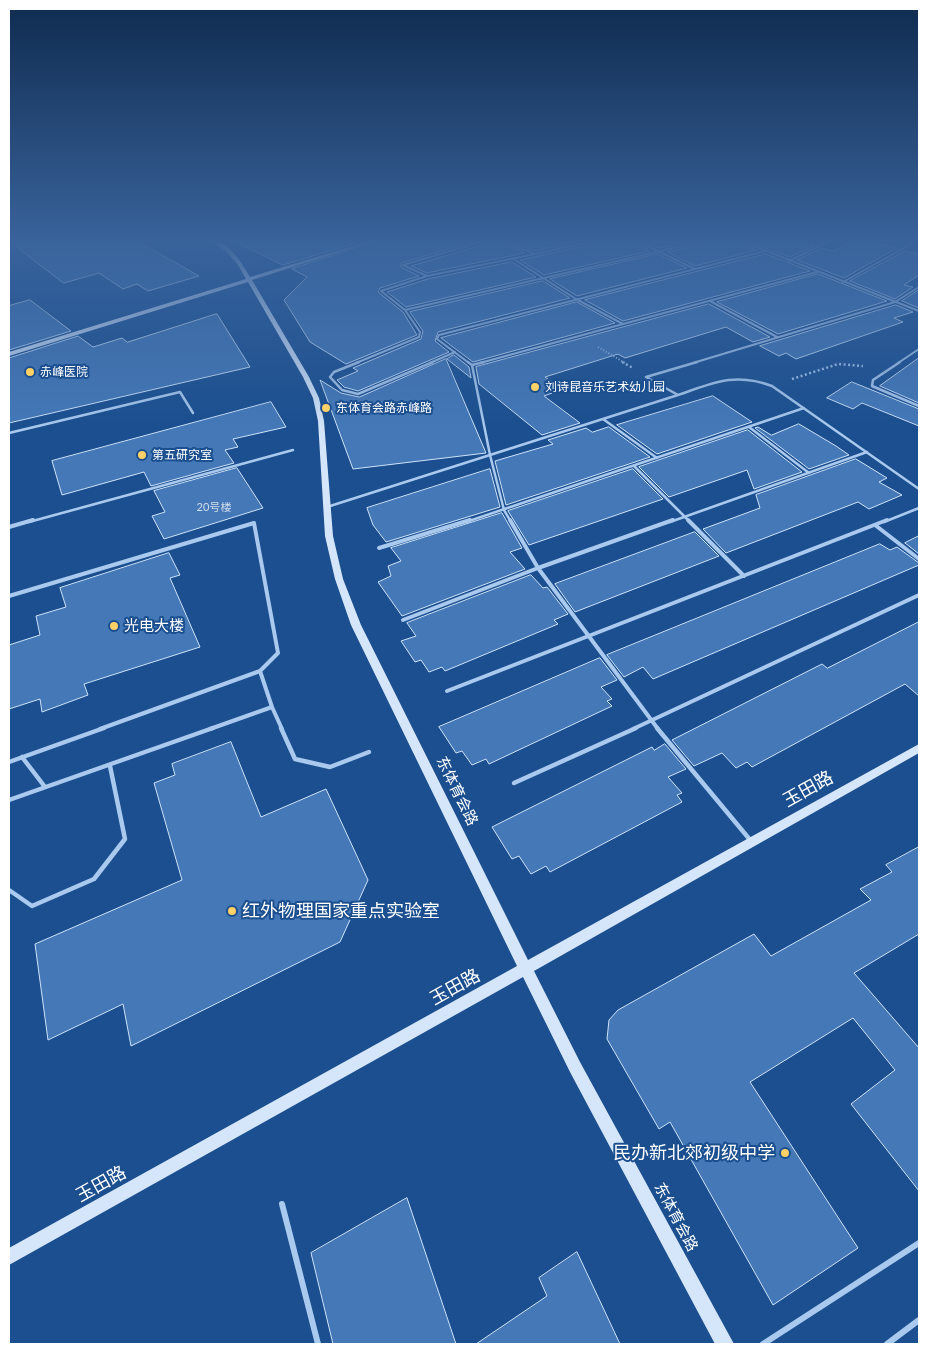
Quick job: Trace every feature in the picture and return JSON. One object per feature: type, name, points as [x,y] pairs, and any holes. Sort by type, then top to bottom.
[{"type":"street","points":[[9,354],[169,304]]},
{"type":"street","name":"东体育会路","points":[[264,304],[306,377],[316,398],[321,421],[329,536],[339,579],[356,625],[575,1066],[725,1344]]},
{"type":"street","name":"玉田路","points":[[9,1257],[919,748]]},
{"type":"lane","points":[[398,304],[405,310],[420,332],[420,337],[334,372],[330,376],[344,392],[350,395],[358,394],[455,352]]},
{"type":"lane","points":[[405,310],[430,304]]},
{"type":"lane","points":[[556,304],[439,335],[437,339],[472,365],[490,455],[504,510],[538,568],[651,722],[752,842]]},
{"type":"lane","points":[[586,304],[623,324]]},
{"type":"lane","points":[[472,365],[698,304]]},
{"type":"lane","points":[[716,304],[778,337]]},
{"type":"lane","points":[[646,376],[888,304]]},
{"type":"lane","points":[[901,304],[919,311]]},
{"type":"lane","points":[[919,349],[873,380],[872,386],[919,406]]},
{"type":"lane","points":[[646,376],[678,396]]},
{"type":"lane","points":[[327,507],[735,377],[754,378],[772,386],[919,488]]},
{"type":"lane","points":[[9,433],[180,392],[193,413]]},
{"type":"lane","points":[[379,548],[504,510],[804,408]]},
{"type":"lane","points":[[603,419],[657,458]]},
{"type":"lane","points":[[749,427],[809,473]]},
{"type":"lane","points":[[9,521],[9,527],[293,450]]},
{"type":"lane","points":[[403,620],[538,568],[867,452]]},
{"type":"lane","points":[[634,466],[744,576]]},
{"type":"lane","points":[[446,691],[919,508]]},
{"type":"lane","points":[[9,596],[254,524],[278,653],[260,671],[9,762]]},
{"type":"lane","points":[[875,526],[919,559]]},
{"type":"lane","points":[[514,783],[651,722],[919,595]]},
{"type":"lane","points":[[260,671],[272,707],[295,759],[330,767],[369,752]]},
{"type":"lane","points":[[9,800],[110,766],[272,707]]},
{"type":"lane","points":[[22,758],[45,787]]},
{"type":"lane","points":[[9,890],[32,906],[94,879],[125,839],[110,766]]},
{"type":"lane","points":[[282,1204],[318,1344]]},
{"type":"lane","points":[[762,1344],[919,1243]]},
{"type":"lane","points":[[887,1344],[919,1320]]},
{"type":"path","points":[[579,336],[646,376]]},
{"type":"path","points":[[772,386],[838,364],[869,366]]},
{"type":"building","points":[[35,304],[71,331],[9,350],[9,306]]},
{"type":"building","points":[[287,304],[393,304],[403,312],[417,335],[346,364],[310,342]]},
{"type":"building","points":[[402,304],[418,304],[406,307]]},
{"type":"building","points":[[444,304],[546,304],[438,332],[435,341],[449,352],[358,391],[344,387],[337,380],[358,371],[353,368],[421,339],[423,331],[410,312]]},
{"type":"building","points":[[569,304],[581,304],[615,323],[473,362],[441,338]]},
{"type":"building","points":[[592,304],[686,304],[623,321]]},
{"type":"building","points":[[708,304],[770,337],[753,342],[726,327],[625,358],[618,354],[545,377],[554,383],[545,385],[555,392],[544,396],[580,423],[542,435],[479,384],[476,367]]},
{"type":"building","points":[[721,304],[877,304],[778,334]]},
{"type":"building","points":[[910,304],[919,304],[919,308]]},
{"type":"building","points":[[896,305],[913,312],[894,318],[903,322],[796,359],[786,353],[779,356],[760,346]]},
{"type":"building","points":[[217,314],[250,367],[9,423],[9,358],[78,336],[93,347],[122,338],[127,342]]},
{"type":"building","points":[[454,355],[469,367],[471,378],[447,359]]},
{"type":"building","points":[[919,358],[919,403],[880,386]]},
{"type":"building","points":[[446,359],[486,453],[353,469],[320,380],[341,393],[359,397]]},
{"type":"building","points":[[852,382],[919,409],[919,426],[862,403],[853,409],[827,398]]},
{"type":"building","points":[[713,396],[752,422],[657,454],[617,425]]},
{"type":"building","name":"第五研究室","points":[[271,402],[286,427],[233,439],[238,447],[225,450],[234,463],[151,486],[144,472],[62,495],[52,461]]},
{"type":"building","points":[[799,424],[849,455],[809,469],[755,428],[758,427],[771,435]]},
{"type":"building","points":[[609,427],[650,457],[506,505],[495,461],[553,444],[548,440],[586,428],[592,432]]},
{"type":"building","points":[[748,430],[802,472],[754,489],[747,470],[669,497],[639,467]]},
{"type":"building","points":[[856,459],[887,478],[879,482],[902,495],[869,509],[858,502],[726,553],[703,529],[760,508],[756,495]]},
{"type":"building","points":[[237,468],[263,508],[164,539],[152,516],[165,512],[154,491]]},
{"type":"building","points":[[490,469],[500,507],[386,542],[373,525],[367,508]]},
{"type":"building","points":[[633,469],[663,499],[529,545],[508,511]]},
{"type":"building","points":[[502,513],[522,548],[510,552],[525,569],[402,616],[378,582],[391,576],[388,566],[401,561],[391,548]]},
{"type":"building","points":[[695,532],[719,556],[575,612],[555,584]]},
{"type":"building","points":[[919,536],[919,554],[905,543]]},
{"type":"building","points":[[880,544],[890,550],[897,547],[919,563],[919,565],[653,679],[643,667],[624,677],[607,655]]},
{"type":"building","name":"光电大楼","points":[[169,553],[180,575],[170,578],[200,647],[84,684],[88,695],[42,712],[40,699],[9,709],[9,645],[40,635],[36,616],[66,607],[60,588]]},
{"type":"building","points":[[531,575],[543,588],[547,587],[568,614],[554,620],[558,624],[445,671],[442,667],[429,672],[421,660],[415,662],[401,641],[416,636],[407,623]]},
{"type":"building","points":[[919,622],[919,696],[905,684],[752,767],[747,762],[736,768],[722,753],[694,766],[672,740],[822,664],[827,668]]},
{"type":"building","points":[[600,658],[617,680],[601,687],[612,699],[607,701],[612,706],[489,764],[486,759],[472,765],[462,751],[456,753],[439,727]]},
{"type":"building","name":"红外物理国家重点实验室","points":[[231,742],[261,817],[326,789],[368,880],[340,942],[131,1046],[123,1004],[48,1040],[35,944],[182,880],[154,783],[175,775],[172,764]]},
{"type":"building","points":[[665,744],[686,769],[668,777],[682,793],[677,795],[682,802],[550,872],[546,866],[531,874],[519,856],[512,859],[492,827],[652,747],[654,750]]},
{"type":"building","points":[[919,847],[919,934],[854,973],[919,1048],[919,1191],[851,1104],[895,1070],[853,1018],[750,1082],[858,1248],[773,1305],[670,1122],[659,1129],[607,1039],[609,1020],[618,1010],[754,934],[771,956],[871,900],[860,889],[892,872],[886,865]]},
{"type":"building","points":[[407,1198],[456,1344],[333,1344],[311,1253]]},
{"type":"building","points":[[577,1252],[620,1344],[476,1344],[547,1296],[539,1278]]},
{"type":"place","name":"赤峰医院","points":[[30,372]]},
{"type":"place","name":"刘诗昆音乐艺术幼儿园","points":[[535,387]]},
{"type":"place","name":"东体育会路赤峰路","points":[[326,408]]},
{"type":"place","name":"第五研究室","points":[[142,455]]},
{"type":"place","name":"光电大楼","points":[[114,626]]},
{"type":"place","name":"红外物理国家重点实验室","points":[[232,911]]},
{"type":"place","name":"民办新北郊初级中学","points":[[785,1153]]}]
